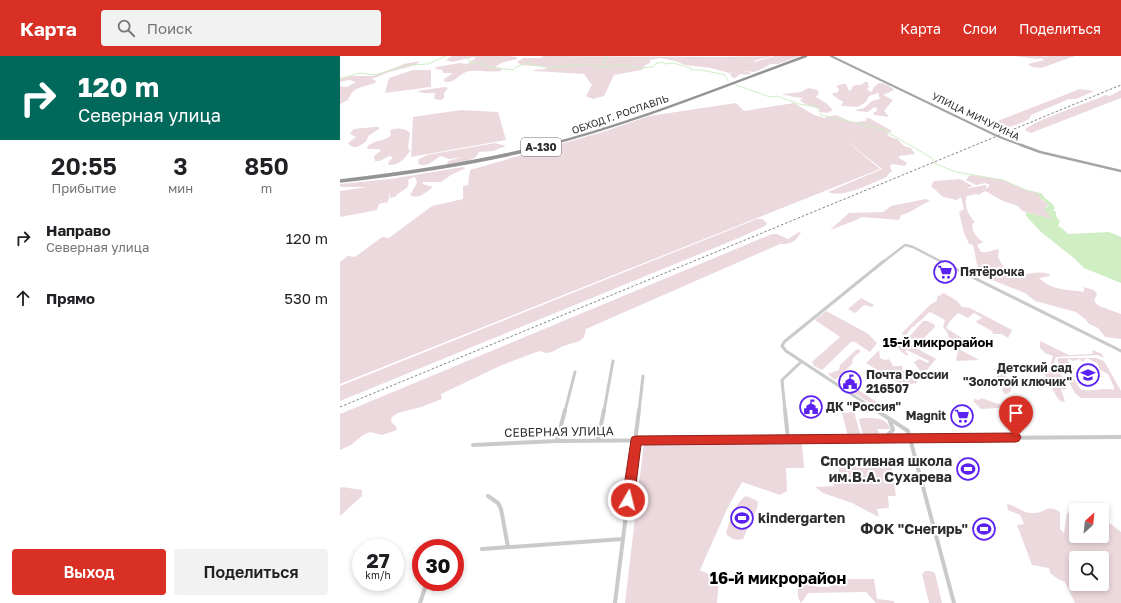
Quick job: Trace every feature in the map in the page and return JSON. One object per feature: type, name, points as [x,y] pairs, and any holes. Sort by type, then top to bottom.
[{"type":"highway","name":"ОБХОД Г. РОСЛАВЛЬ","points":[[340,181],[449,167],[550,145],[626,122],[806,56]]},
{"type":"main road","name":"УЛИЦА МИЧУРИНА","points":[[831,56],[993,134],[1029,149],[1121,171]]},
{"type":"street","points":[[954,603],[908,431],[792,356],[783,348],[785,340],[898,249],[905,245],[920,250],[1121,351]]},
{"type":"street","points":[[598,440],[613,361]]},
{"type":"street","points":[[788,439],[782,380],[801,362]]},
{"type":"street","points":[[557,441],[575,372]]},
{"type":"street","points":[[615,603],[643,376]]},
{"type":"street","points":[[884,438],[893,430],[889,419]]},
{"type":"street","name":"СЕВЕРНАЯ УЛИЦА","points":[[473,445],[598,440],[1121,437]]},
{"type":"street","points":[[488,496],[498,503],[501,508],[508,547]]},
{"type":"street","points":[[482,549],[623,539]]},
{"type":"street","points":[[420,603],[424,591]]},
{"type":"shaded area","points":[[452,56],[509,56],[516,57],[518,59],[503,62],[495,67],[502,69],[501,71],[466,72],[453,81],[447,82],[444,81],[444,79],[452,74],[443,73],[442,70],[435,69],[436,67],[460,63],[467,64],[476,58],[474,57],[452,62],[446,60]]},
{"type":"shaded area","points":[[543,56],[772,56],[753,61],[754,62],[775,56],[800,56],[778,64],[770,64],[754,72],[743,71],[752,73],[747,75],[741,74],[735,78],[732,78],[730,73],[741,70],[729,73],[711,68],[685,65],[661,58],[650,60],[650,63],[645,65],[641,70],[614,75],[604,96],[593,99],[586,96],[592,85],[584,74],[534,71],[549,67],[522,65],[517,62],[523,58],[541,58]]},
{"type":"shaded area","points":[[1014,56],[1042,56],[1049,58],[1045,56],[1075,56],[1041,68],[1032,67],[1028,64],[1044,60],[1042,58],[1038,59]]},
{"type":"shaded area","points":[[420,61],[416,65],[389,72],[372,79],[376,81],[375,83],[355,90],[352,92],[348,100],[340,104],[340,86],[347,87],[356,82],[349,80],[340,82],[340,78],[349,76],[373,76],[404,64]]},
{"type":"shaded area","points":[[413,70],[431,70],[431,87],[385,93],[389,78]]},
{"type":"shaded area","points":[[868,82],[869,86],[867,90],[872,92],[873,88],[879,83],[887,85],[894,90],[883,95],[893,100],[884,111],[889,117],[874,115],[873,113],[877,111],[876,107],[868,112],[855,110],[864,108],[872,101],[880,99],[878,93],[869,96],[866,102],[858,107],[841,106],[843,102],[831,94],[838,92],[839,89],[836,86],[846,84],[849,91],[853,86],[863,84]]},
{"type":"shaded area","points":[[445,87],[448,88],[444,93],[444,98],[441,100],[434,99],[435,93],[423,93],[417,91]]},
{"type":"shaded area","points":[[808,88],[817,90],[819,93],[816,97],[826,103],[833,110],[827,113],[820,112],[819,109],[800,100],[803,98],[782,94],[801,92]]},
{"type":"shaded area","points":[[1080,89],[1094,91],[1076,99],[1069,99],[1031,115],[1029,119],[1017,124],[995,129],[1000,120]]},
{"type":"shaded area","points":[[1121,90],[1121,98],[1031,133],[1025,130],[1029,126],[1049,117],[1106,95],[1110,96]]},
{"type":"shaded area","points":[[736,103],[744,111],[794,103],[816,116],[824,118],[836,115],[844,119],[858,122],[869,118],[892,131],[887,134],[890,137],[897,139],[904,146],[911,148],[915,154],[899,156],[899,158],[907,163],[905,166],[892,164],[890,166],[892,172],[889,173],[887,177],[849,192],[834,194],[828,192],[882,169],[843,138],[880,169],[340,384],[340,262],[348,256],[355,257],[382,237],[389,238],[432,206],[463,199],[463,186],[468,185],[470,170],[606,131],[649,116]]},
{"type":"shaded area","points":[[461,110],[498,112],[506,140],[411,157],[413,117]]},
{"type":"shaded area","points":[[379,127],[379,129],[368,136],[367,140],[360,146],[353,147],[348,143],[356,137],[350,134],[354,129]]},
{"type":"shaded area","points":[[398,128],[406,130],[410,133],[408,147],[410,151],[404,159],[396,164],[389,165],[388,163],[393,157],[389,156],[380,161],[375,161],[374,156],[381,151],[379,149],[368,149],[367,147],[370,144],[389,137],[391,135],[390,131]]},
{"type":"shaded area","points":[[495,143],[506,146],[493,151],[479,152],[476,157],[468,161],[447,164],[448,161],[463,157],[449,159],[441,156],[428,164],[418,164],[419,159],[427,155]]},
{"type":"shaded area","points":[[463,167],[466,168],[451,175],[441,182],[422,182],[423,184],[433,187],[419,196],[416,197],[410,195],[417,183],[414,177],[408,180],[409,183],[407,188],[395,197],[390,198],[390,192],[388,202],[379,204],[377,210],[340,217],[340,191],[367,187],[340,187],[340,184],[390,179]]},
{"type":"shaded area","points":[[972,175],[1003,180],[1026,190],[1042,194],[1039,195],[1042,200],[1049,205],[1045,207],[1052,219],[1021,210],[1018,206],[1003,201],[985,191],[979,195],[976,194],[967,196],[967,210],[975,222],[972,224],[973,230],[977,237],[983,242],[977,245],[981,252],[998,249],[998,257],[1004,267],[1014,275],[1033,273],[1049,274],[1050,276],[1039,278],[1049,285],[1060,289],[1084,292],[1084,287],[1094,290],[1097,294],[1094,301],[1099,306],[1121,314],[1121,339],[1105,337],[1098,328],[1089,324],[1076,312],[1035,301],[1025,293],[984,277],[984,271],[978,269],[973,245],[969,244],[964,233],[959,212],[964,209],[961,197],[957,200],[943,197],[931,186],[934,181],[960,179],[973,186],[965,189],[985,185],[987,186],[985,190],[990,185],[985,183],[976,185],[966,180]]},
{"type":"shaded area","points":[[1039,194],[1042,194],[1054,206],[1055,208],[1053,210],[1056,212],[1056,216],[1060,221],[1058,226],[1068,234],[1109,232],[1121,237],[1121,283],[1084,268],[1041,232],[1026,216],[1026,212],[1052,219],[1044,209],[1049,205],[1039,197]]},
{"type":"shaded area","points":[[926,199],[930,201],[909,213],[901,215],[899,220],[862,217],[830,230],[849,213],[883,212],[891,206]]},
{"type":"shaded area","points":[[757,219],[762,219],[767,223],[765,226],[741,237],[340,401],[340,386]]},
{"type":"shaded area","points":[[801,232],[793,242],[788,244],[780,244],[586,329],[584,337],[580,341],[563,346],[552,352],[546,353],[540,351],[502,365],[441,394],[442,399],[421,407],[398,413],[392,417],[391,422],[396,426],[397,430],[382,435],[370,432],[363,435],[351,445],[340,450],[340,414],[772,234],[777,234],[788,239]]},
{"type":"shaded area","points":[[944,293],[957,301],[962,307],[970,308],[1012,330],[1008,338],[1002,334],[993,334],[992,331],[977,323],[976,321],[982,318],[974,313],[968,318],[958,313],[949,322],[946,328],[962,338],[957,348],[979,360],[957,361],[956,358],[958,353],[953,349],[947,332],[943,327],[945,320],[930,312],[915,324],[916,326],[912,327],[905,336],[902,334],[931,304],[937,301],[937,297]]},
{"type":"shaded area","points":[[861,298],[874,305],[872,307],[864,305],[855,313],[848,309]]},
{"type":"shaded area","points":[[826,311],[867,333],[877,343],[870,352],[855,342],[851,342],[822,370],[814,366],[812,362],[840,337],[815,320]]},
{"type":"shaded area","points":[[923,321],[928,321],[935,325],[935,327],[919,343],[909,337]]},
{"type":"shaded area","points":[[896,339],[900,339],[936,359],[916,383],[909,384],[896,381],[866,363],[879,350],[880,358],[885,360],[889,359],[893,366],[902,366],[902,370],[907,373],[913,371],[916,372],[918,370],[921,372],[914,362],[919,359],[928,363],[929,361],[907,350],[905,351],[908,356],[901,352],[892,342]]},
{"type":"shaded area","points":[[1040,341],[1069,355],[1092,354],[1093,350],[1102,354],[1104,358],[1098,355],[1056,357],[1054,362],[1068,388],[1063,390],[1060,386],[1065,401],[1062,402],[1058,399],[1040,366],[1043,362],[1048,363],[1059,384],[1050,365],[1053,356],[1045,353],[1040,348]]},
{"type":"shaded area","points":[[857,349],[861,351],[853,358],[852,364],[835,380],[828,374],[839,370],[840,365]]},
{"type":"shaded area","points":[[1059,358],[1086,358],[1083,362],[1080,359],[1073,361],[1070,359],[1067,360],[1074,368],[1073,370],[1066,367],[1061,369],[1057,360]]},
{"type":"shaded area","points":[[1086,358],[1096,358],[1104,361],[1121,391],[1121,398],[1081,398],[1075,393],[1063,372],[1065,369],[1069,370],[1080,389],[1114,390],[1108,374],[1100,370],[1097,363]]},
{"type":"shaded area","points":[[999,367],[1011,385],[1011,391],[1007,394],[1004,394],[994,369]]},
{"type":"shaded area","points":[[853,386],[887,409],[884,411],[850,391],[848,387]]},
{"type":"shaded area","points":[[981,398],[1007,407],[1003,404],[1005,401],[1013,407],[981,409],[974,402],[974,399],[980,400]]},
{"type":"shaded area","points":[[854,412],[861,436],[848,437],[842,413]]},
{"type":"shaded area","points":[[876,418],[883,420],[890,429],[877,429],[881,436],[863,436],[859,419]]},
{"type":"shaded area","points":[[644,442],[802,444],[804,468],[786,468],[787,491],[780,495],[742,482],[728,507],[700,570],[719,579],[717,603],[625,603]]},
{"type":"shaded area","points":[[844,460],[890,461],[896,496],[888,496],[889,508],[877,509],[879,517],[852,503],[823,493],[815,487],[834,486],[833,481],[835,477],[839,475],[840,465]]},
{"type":"shaded area","points":[[340,488],[362,490],[362,496],[340,516]]},
{"type":"shaded area","name":"kindergarten","points":[[746,496],[756,500],[758,503],[757,508],[743,539],[733,539],[726,533],[727,528],[736,507]]},
{"type":"shaded area","points":[[1007,504],[1031,513],[1050,509],[1056,510],[1060,512],[1060,529],[1064,533],[1067,513],[1069,513],[1069,543],[1109,543],[1109,523],[1121,532],[1121,603],[1075,603],[1069,591],[1109,591],[1109,551],[1069,551],[1069,590],[1065,582],[1050,573],[1049,568],[1032,565],[1017,525],[1024,524],[1020,515],[1008,510]]},
{"type":"shaded area","points":[[925,571],[935,573],[942,603],[929,603],[922,574]]},
{"type":"shaded area","points":[[815,577],[817,587],[830,587],[831,579],[874,579],[877,599],[894,601],[894,603],[876,603],[866,592],[808,593],[801,603],[798,590],[806,581]]},
{"type":"waterway","points":[[340,79],[360,73],[374,75],[410,65],[428,64],[446,56]]},
{"type":"waterway","points":[[467,56],[470,62],[483,64],[483,66],[513,70],[516,67],[527,63],[548,68],[586,64],[601,67],[623,65],[639,68],[653,67],[655,64],[662,62],[665,64],[673,63],[691,68],[691,70],[702,70],[725,75],[728,81]]},
{"type":"waterway","points":[[603,64],[607,56]]},
{"type":"waterway","points":[[736,85],[770,97],[777,96],[799,104],[818,107],[821,115],[882,129],[932,158],[934,163],[956,172],[1003,180],[1026,190],[1042,194]]},
{"type":"railway","points":[[340,407],[1121,85]]},
{"type":"place","name":"Пятёрочка","points":[[945,272]]},
{"type":"place","name":"Детский сад \"Золотой ключик\"","points":[[1088,375]]},
{"type":"place","name":"Почта России 216507","points":[[850,382]]},
{"type":"place","name":"ДК \"Россия\"","points":[[811,407]]},
{"type":"place","name":"Magnit","points":[[962,416]]},
{"type":"place","name":"Спортивная школа им.В.А. Сухарева","points":[[968,469]]},
{"type":"place","name":"kindergarten","points":[[742,518]]},
{"type":"place","name":"ФОК \"Снегирь\"","points":[[984,529]]},
{"type":"district","name":"15-й микрорайон","points":[[938,342]]},
{"type":"district","name":"16-й микрорайон","points":[[778,578]]},
{"type":"route","points":[[628,500],[636,440],[1016,437]]}]
